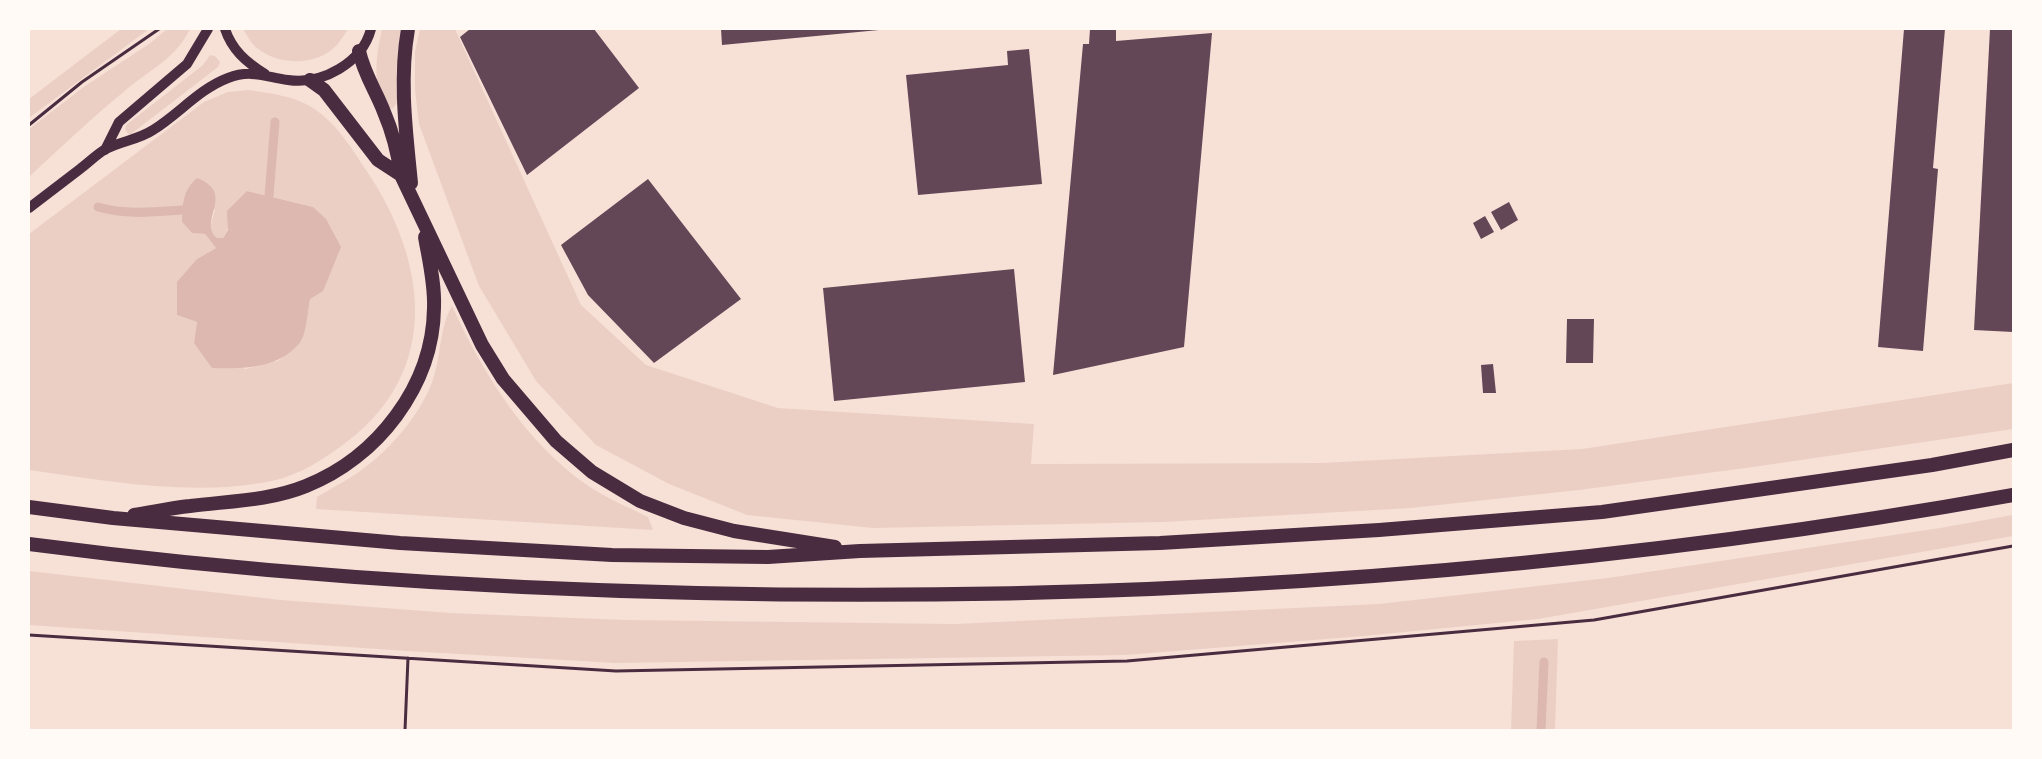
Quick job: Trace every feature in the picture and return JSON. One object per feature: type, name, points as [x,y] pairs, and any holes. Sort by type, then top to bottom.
[{"type":"highway","points":[[408,29],[404,48],[403,89],[413,196]]},
{"type":"highway","points":[[359,51],[363,69],[384,110],[396,145],[401,175],[413,196],[422,221],[482,345],[503,379],[556,441],[592,472],[640,501],[684,518],[734,531],[860,551]]},
{"type":"highway","points":[[310,80],[324,90],[378,160],[401,175]]},
{"type":"highway","points":[[112,518],[192,506],[244,501],[298,489],[331,474],[375,441],[407,401],[422,370],[429,343],[434,309],[433,290],[422,221]]},
{"type":"highway","points":[[29,507],[112,518],[400,543],[612,555],[768,557],[860,551],[1160,543],[1379,530],[1602,512],[1932,464],[2013,450]]},
{"type":"highway","points":[[29,544],[145,558],[448,584],[797,595],[1055,593],[1351,577],[1507,565],[1760,534],[1939,508],[2013,495]]},
{"type":"main road","points":[[105,150],[119,122],[187,64],[208,29]]},
{"type":"main road","points":[[225,29],[229,40],[244,61],[266,74]]},
{"type":"main road","points":[[29,208],[105,150],[134,140],[154,130],[204,90],[228,78],[245,74],[266,74],[288,80],[310,80],[338,70],[359,51],[371,29]]},
{"type":"path","points":[[29,125],[82,82],[158,29]]},
{"type":"path","points":[[29,634],[616,670],[1126,661],[1594,620],[2013,546]]},
{"type":"path","points":[[405,730],[408,658]]},
{"type":"shaded area","points":[[121,29],[149,29],[29,118],[29,99]]},
{"type":"shaded area","points":[[167,29],[190,29],[178,48],[102,110],[29,177],[29,129],[85,86],[149,44]]},
{"type":"shaded area","points":[[243,29],[348,29],[337,45],[328,52],[317,58],[293,61],[281,60],[259,50],[251,42]]},
{"type":"shaded area","points":[[382,29],[401,29],[396,75],[397,103],[392,109],[380,92],[377,82],[378,49]]},
{"type":"shaded area","points":[[420,29],[455,29],[581,305],[646,365],[778,408],[1034,424],[1031,464],[1323,463],[1582,449],[2013,383],[2013,429],[1579,490],[1411,508],[1163,522],[873,528],[747,515],[669,484],[596,445],[536,381],[479,286],[419,124],[415,90],[415,52]]},
{"type":"shaded area","points":[[210,55],[215,56],[220,62],[218,67],[131,134],[128,134],[125,129],[126,125],[203,65]]},
{"type":"shaded area","points":[[249,90],[273,94],[306,104],[322,114],[343,136],[387,205],[402,240],[412,276],[415,312],[411,347],[399,381],[378,412],[348,441],[331,454],[293,475],[272,481],[242,486],[211,488],[150,486],[29,470],[29,234],[204,102],[228,92]],"holes":[[[197,179],[215,210],[211,228],[217,238],[223,238],[247,191],[313,207],[310,299],[302,340],[278,361],[245,369],[194,343],[197,322],[177,315],[197,259],[216,248],[205,234],[192,233],[182,222],[183,203],[186,193],[188,188]]]},
{"type":"shaded area","points":[[197,178],[209,184],[214,192],[216,199],[211,223],[212,231],[217,238],[223,238],[228,230],[227,211],[247,191],[313,207],[326,219],[341,247],[323,291],[310,299],[303,338],[283,357],[272,362],[249,367],[212,368],[194,343],[197,322],[177,315],[177,282],[197,259],[216,248],[205,234],[192,233],[182,222],[183,203],[186,193]]},
{"type":"shaded area","points":[[452,306],[492,381],[525,427],[565,468],[587,485],[648,517],[653,530],[316,509],[317,497],[352,477],[374,460],[396,439],[415,415],[434,376],[445,322]]},
{"type":"shaded area","points":[[2013,515],[2013,536],[1538,619],[1364,636],[1126,655],[615,663],[29,625],[29,571],[281,600],[450,613],[626,620],[955,624],[1379,604],[1608,578],[1940,528]]},
{"type":"shaded area","points":[[1558,639],[1555,730],[1511,730],[1514,641]]},
{"type":"building","points":[[470,29],[594,29],[639,88],[527,175],[460,37]]},
{"type":"building","points":[[721,29],[879,29],[879,30],[722,45]]},
{"type":"building","points":[[1090,29],[1116,29],[1116,41],[1212,33],[1184,347],[1053,375],[1083,44],[1089,44]]},
{"type":"building","points":[[1904,29],[1945,29],[1933,168],[1938,169],[1923,351],[1878,347]]},
{"type":"building","points":[[1990,29],[2013,29],[2013,332],[1974,330]]},
{"type":"building","points":[[1029,49],[1042,184],[918,195],[906,75],[1008,65],[1007,51]]},
{"type":"building","points":[[648,179],[741,299],[654,363],[588,295],[561,245]]},
{"type":"building","points":[[1509,202],[1518,220],[1501,230],[1491,212]]},
{"type":"building","points":[[1485,216],[1494,232],[1481,239],[1473,223]]},
{"type":"building","points":[[1014,269],[1025,382],[834,401],[823,288]]},
{"type":"building","points":[[1567,319],[1594,319],[1593,363],[1566,363]]},
{"type":"building","points":[[1493,364],[1496,393],[1483,393],[1481,365]]},
{"type":"waterway","points":[[269,196],[275,122]]},
{"type":"waterway","points":[[98,207],[130,212],[182,210]]},
{"type":"waterway","points":[[1541,730],[1544,662]]}]
